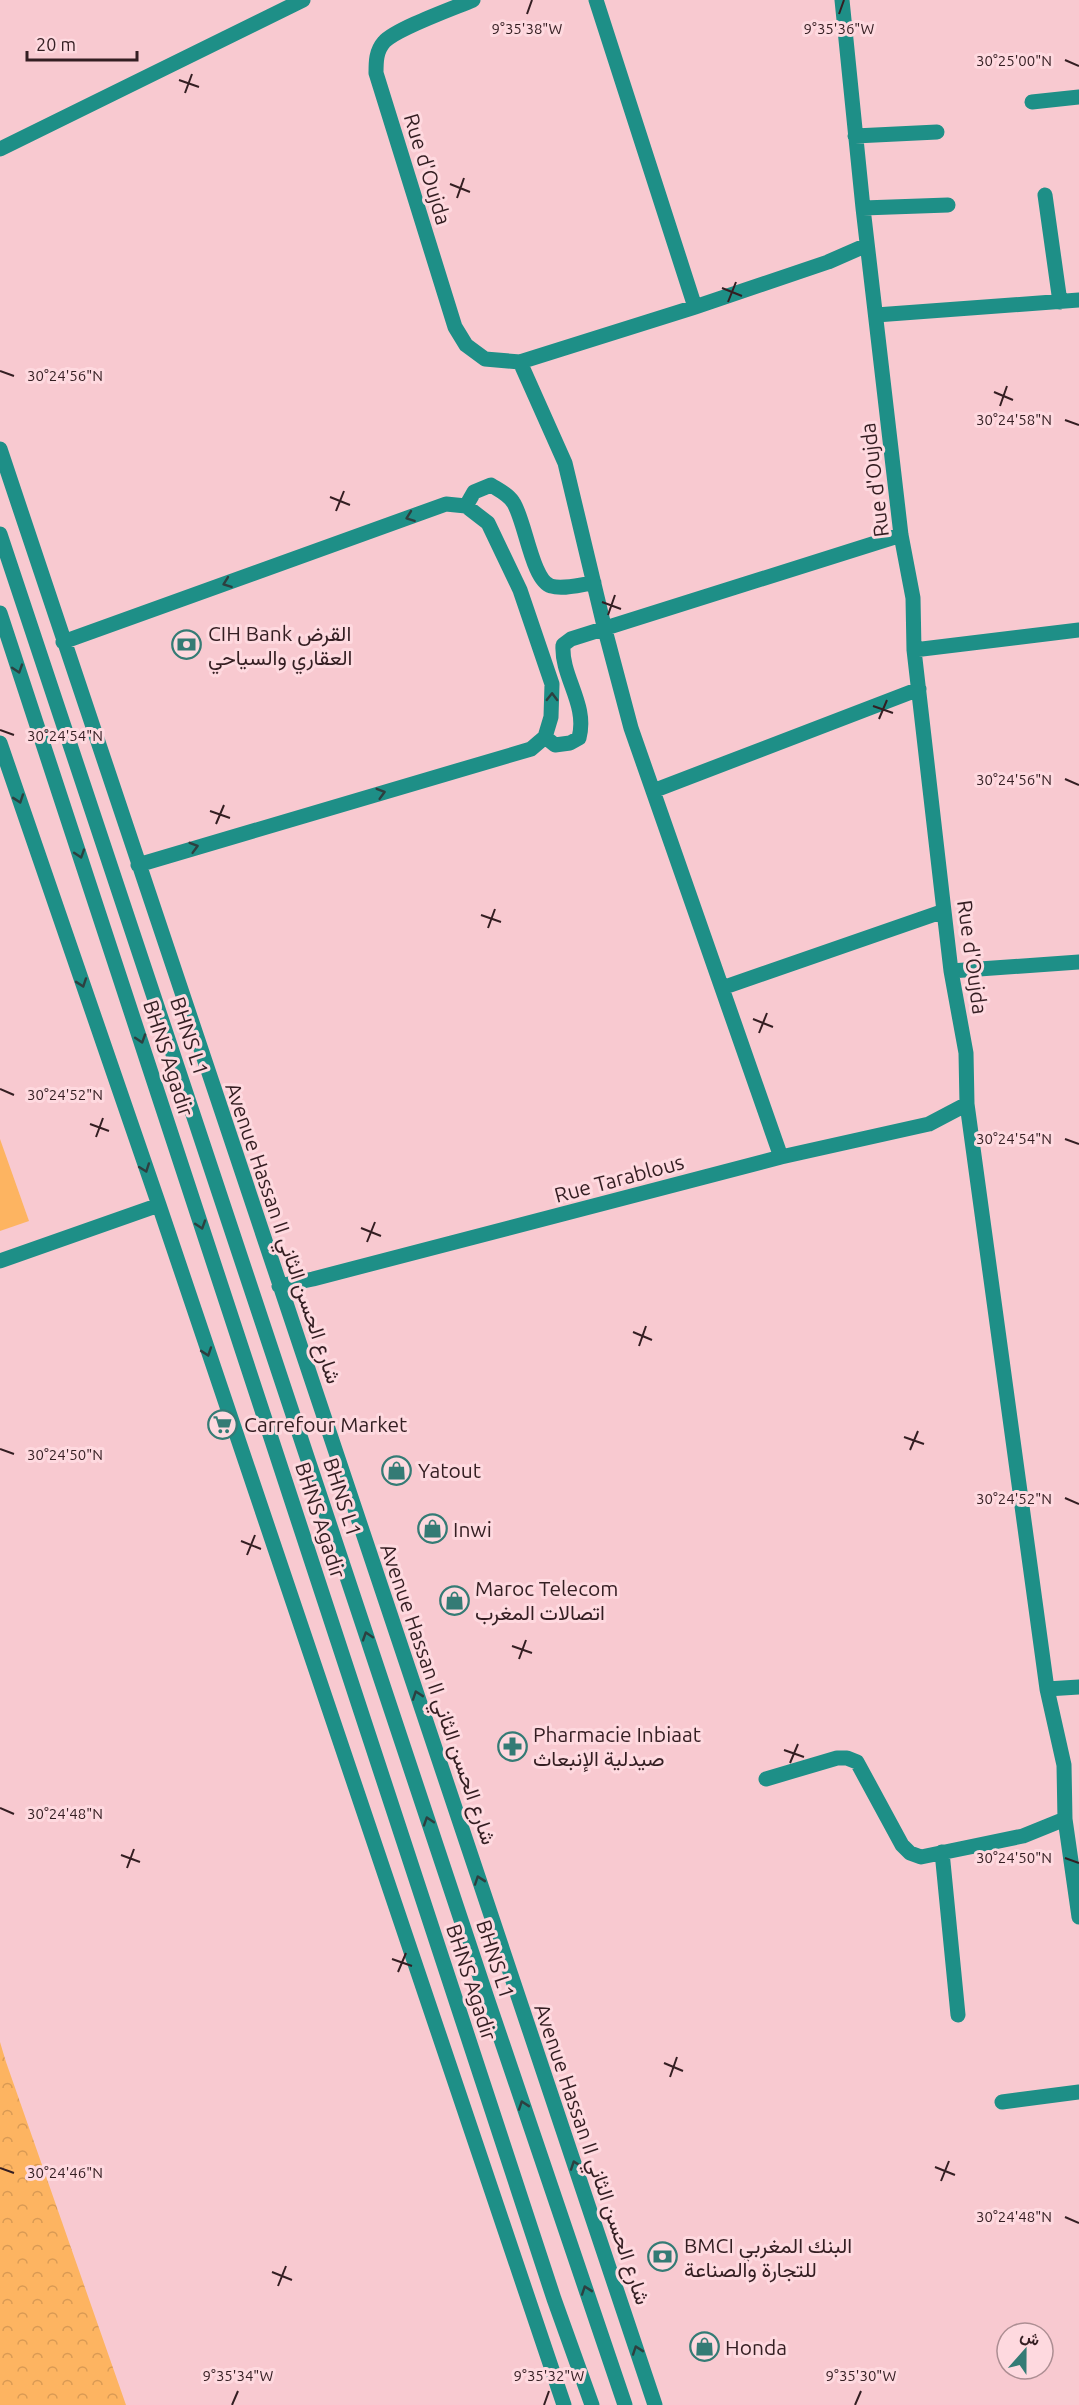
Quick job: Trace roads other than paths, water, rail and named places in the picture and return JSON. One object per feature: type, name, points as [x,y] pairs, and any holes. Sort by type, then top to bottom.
[{"type":"street","points":[[0,148],[303,0]]},
{"type":"street","name":"Rue d'Oujda","points":[[472,0],[397,33],[384,42],[376,57],[376,73],[455,327],[466,345],[485,359],[520,362]]},
{"type":"street","points":[[596,0],[695,307]]},
{"type":"street","name":"Rue d'Oujda","points":[[842,0],[867,245],[901,535],[913,598],[914,650],[951,971],[966,1053],[967,1104],[1047,1689],[1064,1765],[1065,1819],[1079,1917]]},
{"type":"street","points":[[1032,102],[1079,97]]},
{"type":"street","points":[[855,136],[937,132]]},
{"type":"street","points":[[1045,195],[1060,302]]},
{"type":"street","points":[[863,208],[948,205]]},
{"type":"street","points":[[781,1157],[632,728],[605,630],[565,463],[520,362],[695,307],[828,262],[867,245]]},
{"type":"street","points":[[876,315],[1079,300]]},
{"type":"street","name":"Avenue Hassan II شارع الحسن الثاني","points":[[0,449],[655,2405]]},
{"type":"street","points":[[466,506],[474,492],[491,485],[502,491],[513,501],[522,519],[531,553],[546,584],[553,587],[594,583]]},
{"type":"street","points":[[63,642],[446,504],[466,506],[488,523],[520,590],[541,650],[552,684],[551,717],[545,737],[531,749],[138,865]]},
{"type":"street","name":"BHNS L1","points":[[0,534],[625,2405]]},
{"type":"street","points":[[545,737],[555,745],[570,743],[579,738],[582,728],[581,710],[563,656],[564,645],[571,639],[901,535]]},
{"type":"street","name":"BHNS Agadir","points":[[0,614],[554,2299],[592,2405]]},
{"type":"street","points":[[914,650],[1079,630]]},
{"type":"street","points":[[653,790],[919,689]]},
{"type":"street","points":[[0,743],[159,1205],[564,2405]]},
{"type":"street","points":[[722,988],[944,911]]},
{"type":"street","points":[[951,971],[1079,962]]},
{"type":"street","name":"Rue Tarablous","points":[[279,1286],[781,1157],[929,1124],[967,1104]]},
{"type":"street","points":[[0,1261],[159,1205]]},
{"type":"street","points":[[1047,1689],[1079,1687]]},
{"type":"street","points":[[766,1779],[837,1758],[847,1758],[857,1762],[902,1845],[910,1853],[921,1857],[1023,1836],[1065,1819]]},
{"type":"street","points":[[942,1852],[958,2015]]},
{"type":"street","points":[[1002,2102],[1079,2092]]},
{"type":"place","name":"CIH Bank القرض العقاري والسياحي","points":[[187,645]]},
{"type":"place","name":"Carrefour Market","points":[[223,1424]]},
{"type":"place","name":"Yatout","points":[[397,1470]]},
{"type":"place","name":"Inwi","points":[[432,1529]]},
{"type":"place","name":"Maroc Telecom اتصالات المغرب","points":[[454,1600]]},
{"type":"place","name":"Pharmacie Inbiaat صيدلية الإنبعاث","points":[[512,1746]]},
{"type":"place","name":"BMCI البنك المغربي للتجارة والصناعة","points":[[663,2257]]},
{"type":"place","name":"Honda","points":[[704,2347]]}]
